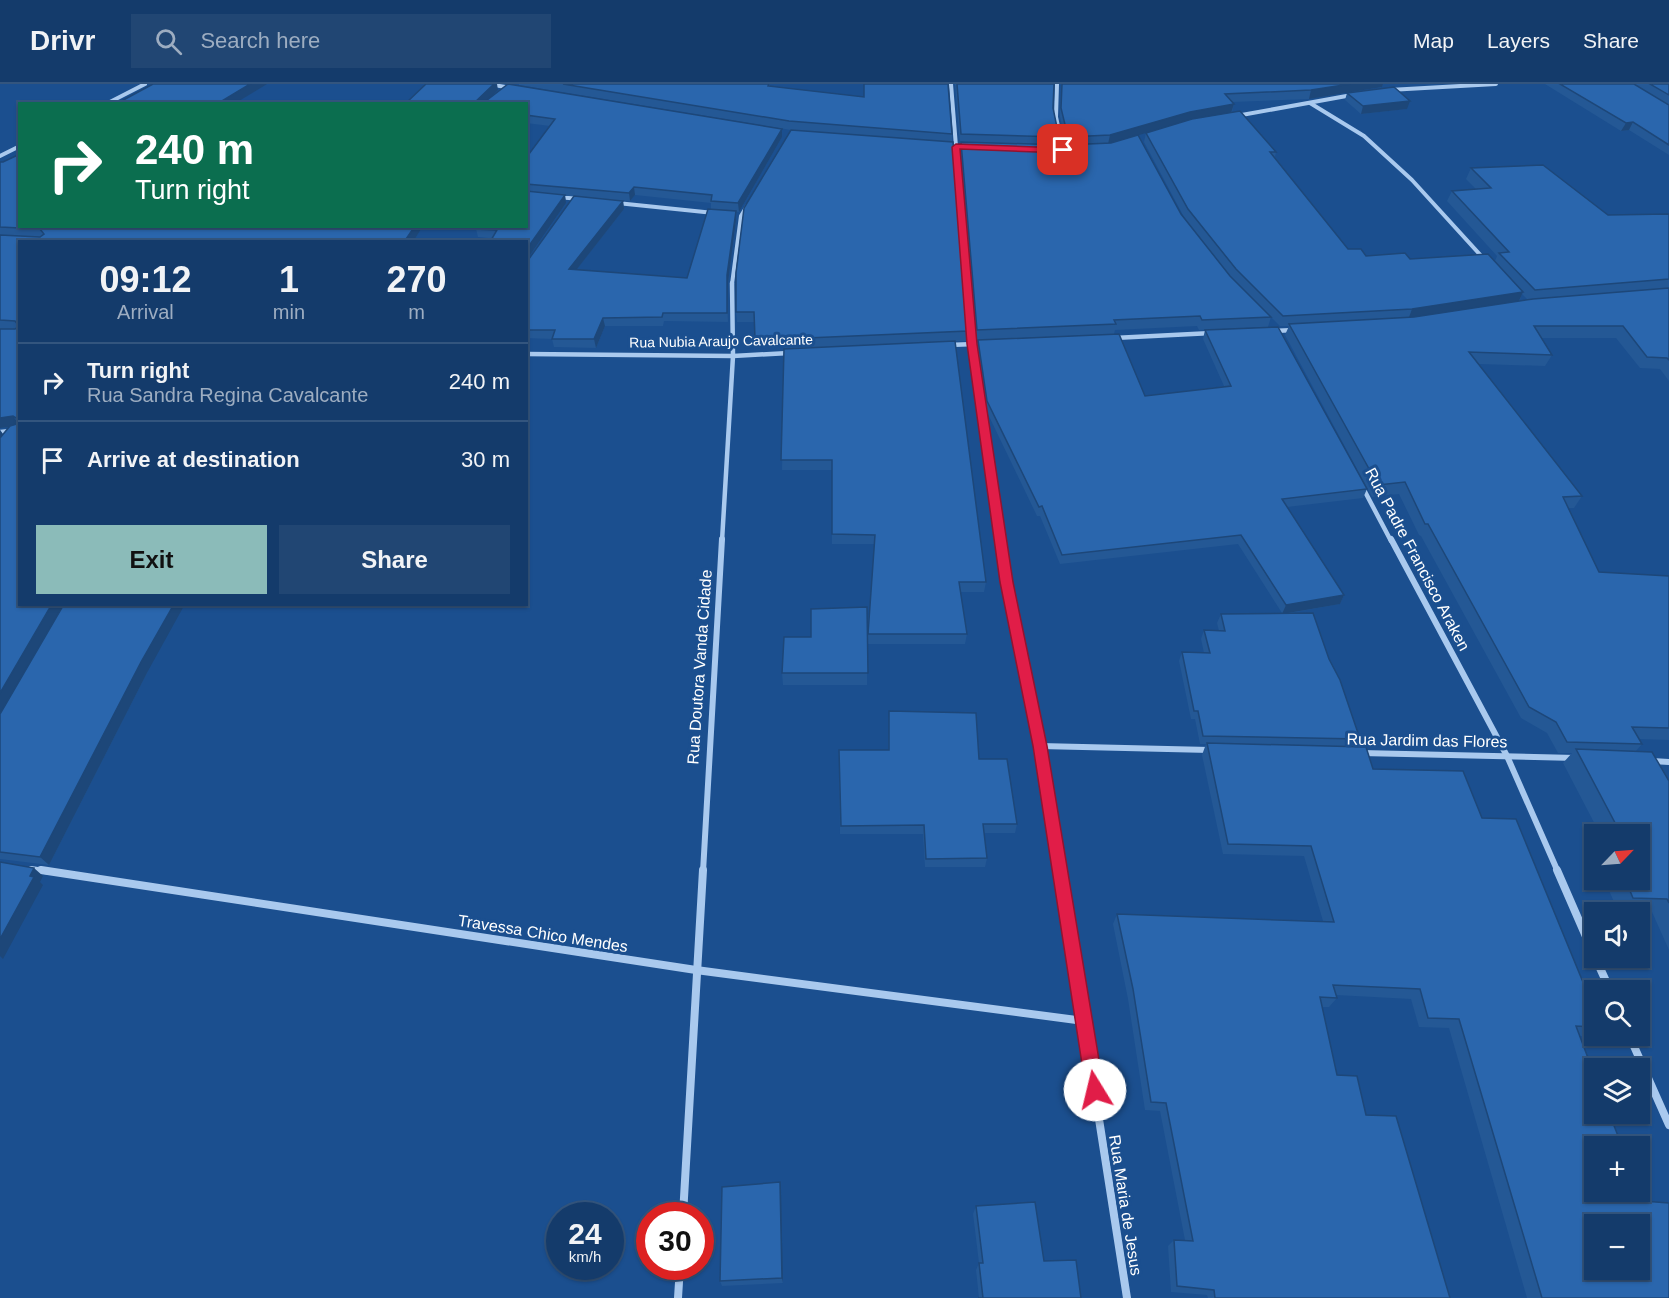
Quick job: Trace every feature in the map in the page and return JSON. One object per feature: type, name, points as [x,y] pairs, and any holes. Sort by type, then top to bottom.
[{"type":"street","points":[[109,102],[145,84]]},
{"type":"street","points":[[488,84],[517,89]]},
{"type":"street","name":"Rua Maria de Jesus","points":[[951,84],[972,344],[1006,582],[1040,746],[1127,1298]]},
{"type":"street","points":[[1057,84],[1056,117],[1063,150],[1072,150]]},
{"type":"street","points":[[1378,91],[1496,84]]},
{"type":"street","points":[[1232,117],[1355,94]]},
{"type":"street","points":[[1309,102],[1364,136],[1412,180],[1489,264]]},
{"type":"street","points":[[0,156],[18,147]]},
{"type":"street","points":[[956,147],[967,147]]},
{"type":"street","points":[[8,152],[18,154]]},
{"type":"street","name":"Rua Doutora Vanda Cidade","points":[[684,1202],[733,356],[731,288],[741,216],[753,196]]},
{"type":"street","points":[[550,197],[585,200]]},
{"type":"street","points":[[568,208],[574,199]]},
{"type":"street","points":[[608,202],[719,214]]},
{"type":"street","points":[[730,215],[741,216]]},
{"type":"street","points":[[1270,322],[1284,341]]},
{"type":"street","points":[[1266,331],[1302,329]]},
{"type":"street","points":[[1101,338],[1219,333]]},
{"type":"street","points":[[948,345],[984,344]]},
{"type":"street","name":"Rua Nubia Araujo Cavalcante","points":[[528,354],[733,356],[793,353]]},
{"type":"street","points":[[0,432],[17,430]]},
{"type":"street","points":[[7,440],[17,430]]},
{"type":"street","name":"Rua Padre Francisco Araken","points":[[1356,476],[1507,756],[1584,931]]},
{"type":"street","points":[[1040,746],[1219,750]]},
{"type":"street","name":"Rua Jardim das Flores","points":[[1351,752],[1588,759]]},
{"type":"street","points":[[1646,761],[1669,762]]},
{"type":"street","name":"Travessa Chico Mendes","points":[[24,868],[696,970],[1084,1021]]},
{"type":"street","points":[[1634,1046],[1669,1125]]},
{"type":"street","points":[[678,1298],[679,1280]]},
{"type":"building","points":[[153,84],[250,84],[220,102],[120,102]]},
{"type":"building","points":[[426,84],[494,84],[475,102],[407,102]]},
{"type":"building","points":[[508,84],[782,129],[738,203],[711,201],[712,195],[634,187],[629,193],[528,184],[528,155],[555,119],[528,115],[528,102],[485,102]]},
{"type":"building","points":[[563,84],[769,84],[768,86],[864,97],[864,84],[948,84],[952,134],[789,121]]},
{"type":"building","points":[[957,84],[1054,84],[1053,108],[1059,137],[961,134]]},
{"type":"building","points":[[1062,84],[1350,84],[1311,90],[1225,94],[1234,104],[1190,112],[1110,135],[1068,137],[1061,108]]},
{"type":"building","points":[[1560,84],[1634,84],[1669,105],[1669,145],[1633,122],[1626,123]]},
{"type":"building","points":[[1650,84],[1669,84],[1669,95]]},
{"type":"building","points":[[1394,87],[1410,101],[1363,106],[1347,93]]},
{"type":"building","points":[[1240,111],[1276,152],[1270,152],[1348,249],[1361,249],[1366,256],[1405,253],[1410,259],[1488,254],[1523,292],[1412,309],[1283,316],[1236,269],[1188,209],[1146,133],[1192,119]]},
{"type":"building","points":[[791,130],[953,142],[968,331],[784,339],[783,337],[755,338],[754,312],[736,312],[736,273],[744,208]]},
{"type":"building","points":[[1138,135],[1181,214],[1230,276],[1271,317],[1202,320],[1200,316],[1114,320],[1116,324],[977,330],[961,142],[1065,145],[1111,143]]},
{"type":"building","points":[[18,155],[18,228],[0,227],[0,162]]},
{"type":"building","points":[[1543,165],[1608,215],[1669,214],[1669,279],[1535,290],[1499,253],[1509,252],[1452,191],[1491,188],[1471,168]]},
{"type":"building","points":[[528,191],[565,195],[528,247],[528,240],[491,240],[497,230],[476,229],[528,228]]},
{"type":"building","points":[[574,196],[623,201],[569,269],[687,278],[708,209],[736,211],[727,275],[727,313],[663,313],[662,317],[603,318],[594,339],[552,339],[555,330],[528,330],[528,260]]},
{"type":"building","points":[[20,228],[414,228],[405,240],[18,240],[18,325],[15,321],[0,320],[0,235],[40,237],[44,234],[40,229]]},
{"type":"building","points":[[1669,288],[1669,360],[1647,357],[1623,326],[1534,326],[1552,355],[1469,352],[1582,496],[1563,497],[1599,572],[1669,576],[1669,728],[1632,727],[1642,744],[1567,742],[1556,722],[1529,707],[1428,524],[1425,524],[1405,482],[1378,485],[1289,324],[1414,317],[1533,299]]},
{"type":"building","points":[[18,327],[18,419],[13,416],[0,418],[0,329],[15,329]]},
{"type":"building","points":[[1278,327],[1367,489],[1282,499],[1344,595],[1286,605],[1241,535],[1062,555],[1042,506],[1039,507],[987,401],[978,340],[1119,334],[1145,396],[1231,386],[1205,330]]},
{"type":"building","points":[[955,341],[986,582],[959,582],[967,634],[868,634],[875,535],[832,534],[832,460],[781,460],[784,349]]},
{"type":"building","points":[[18,419],[18,606],[51,606],[0,693],[0,438],[10,426],[17,424]]},
{"type":"building","points":[[63,606],[173,606],[141,662],[40,857],[0,852],[0,714]]},
{"type":"building","points":[[867,607],[868,673],[782,673],[784,637],[811,637],[811,609]]},
{"type":"building","points":[[1313,613],[1329,659],[1340,680],[1360,739],[1203,736],[1198,711],[1194,711],[1182,652],[1210,653],[1204,630],[1225,631],[1221,614]]},
{"type":"building","points":[[889,711],[976,713],[979,759],[1007,759],[1017,824],[983,824],[987,858],[926,859],[924,825],[841,826],[839,750],[889,750]]},
{"type":"building","points":[[1207,743],[1366,747],[1373,769],[1463,771],[1482,818],[1516,819],[1584,985],[1584,1026],[1576,1026],[1588,1058],[1584,1058],[1584,1124],[1613,1124],[1618,1136],[1584,1136],[1584,1202],[1669,1203],[1669,1298],[1542,1298],[1459,1019],[1428,1018],[1420,989],[1333,985],[1337,998],[1320,997],[1337,1075],[1357,1076],[1366,1115],[1396,1116],[1450,1298],[1215,1298],[1214,1290],[1177,1286],[1174,1240],[1193,1241],[1166,1103],[1151,1102],[1133,989],[1117,914],[1334,922],[1311,846],[1228,844]]},
{"type":"building","points":[[1576,749],[1652,752],[1669,781],[1669,903],[1667,899],[1633,898],[1630,890],[1650,890],[1650,824],[1616,824]]},
{"type":"building","points":[[0,862],[34,868],[30,876],[34,877],[0,939]]},
{"type":"building","points":[[780,1182],[782,1278],[720,1281],[722,1187]]},
{"type":"building","points":[[1035,1202],[1044,1261],[1076,1260],[1081,1298],[983,1298],[979,1263],[983,1263],[976,1206]]},
{"type":"route","points":[[1063,150],[956,147],[972,344],[1006,582],[1040,746],[1095,1090]]}]
